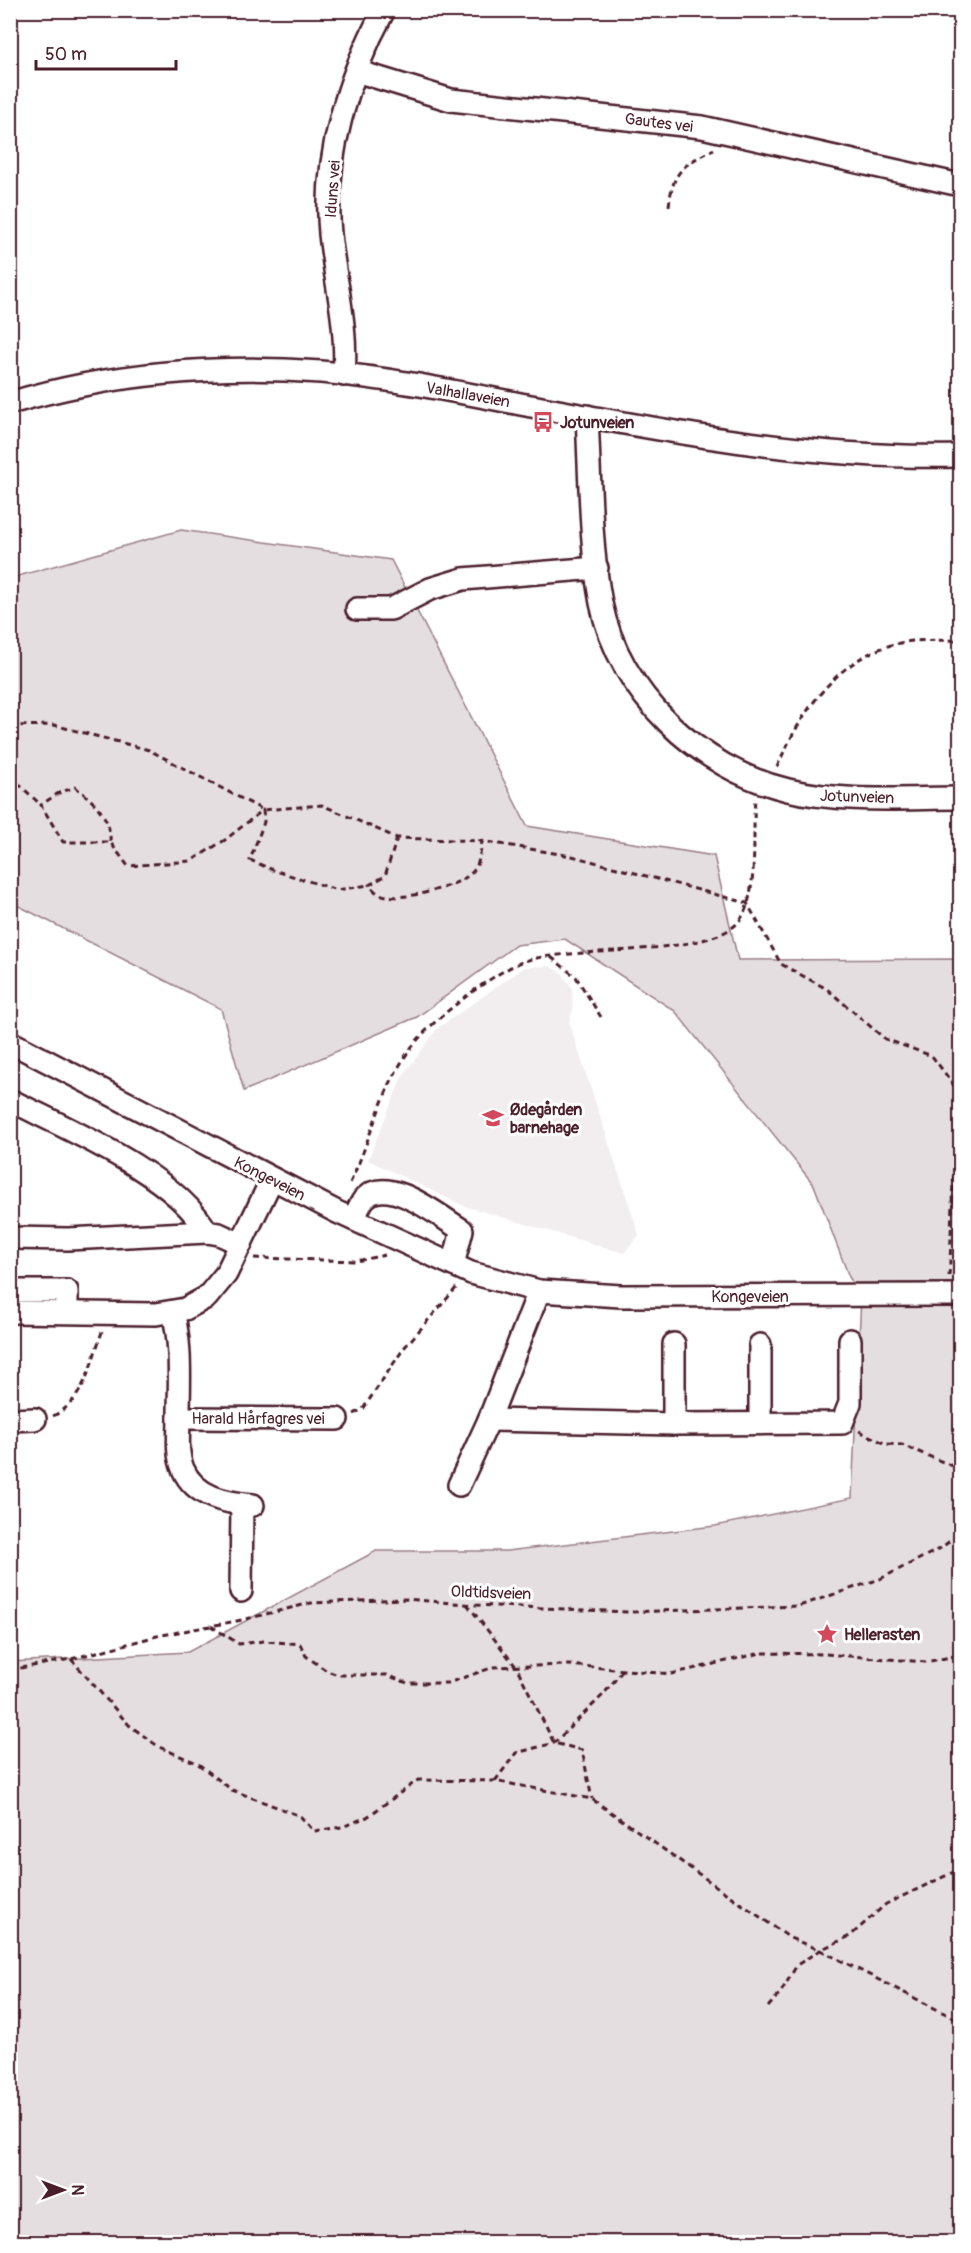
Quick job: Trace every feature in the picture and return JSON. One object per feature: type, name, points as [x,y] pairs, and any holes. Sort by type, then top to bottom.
[{"type":"street","name":"Iduns vei","points":[[344,375],[345,348],[329,204],[336,146],[356,71],[384,10]]},
{"type":"street","name":"Gautes vei","points":[[356,71],[434,95],[469,103],[625,117],[728,133],[960,184]]},
{"type":"street","name":"Valhallaveien","points":[[10,403],[95,382],[149,375],[231,371],[344,375],[813,452],[891,456],[960,456]]},
{"type":"street","name":"Jotunveien","points":[[588,416],[601,604],[612,638],[646,697],[673,726],[720,762],[763,783],[826,795],[960,798]]},
{"type":"street","points":[[357,609],[391,609],[430,589],[463,579],[597,568]]},
{"type":"street","name":"Kongeveien","points":[[10,1042],[345,1216],[462,1269],[539,1291],[621,1296],[954,1295]]},
{"type":"street","points":[[10,1100],[98,1145],[169,1189],[198,1215],[207,1232]]},
{"type":"street","points":[[10,1312],[109,1313],[185,1310],[207,1298],[226,1274],[272,1179]]},
{"type":"street","points":[[345,1216],[364,1198],[378,1189],[395,1190],[462,1230],[462,1269]]},
{"type":"street","points":[[10,1238],[68,1239],[207,1232],[219,1234],[237,1251]]},
{"type":"street","points":[[10,1291],[67,1291],[67,1312]]},
{"type":"street","points":[[459,1485],[489,1420],[539,1291]]},
{"type":"street","name":"Harald Hårfagres vei","points":[[173,1312],[179,1341],[179,1450],[187,1476],[201,1491],[215,1499],[248,1505],[241,1591]]},
{"type":"street","points":[[489,1420],[674,1424],[842,1423],[850,1403],[850,1340]]},
{"type":"street","points":[[674,1344],[674,1424]]},
{"type":"street","points":[[760,1345],[760,1423]]},
{"type":"street","name":"Harald Hårfagres vei","points":[[179,1418],[338,1419]]},
{"type":"street","points":[[10,1420],[35,1419]]},
{"type":"path","points":[[669,206],[670,192],[679,170],[720,145],[728,133]]},
{"type":"path","points":[[345,1216],[389,1087],[420,1037],[444,1015],[497,975],[522,962],[550,956],[696,942],[734,927],[740,920],[747,903],[763,783],[811,702],[836,677],[874,650],[901,642],[960,640]]},
{"type":"path","points":[[10,726],[54,725],[149,750],[262,810],[322,805],[397,838],[482,841],[572,856],[747,903],[781,964],[827,989],[885,1039],[932,1056],[953,1084],[960,1102]]},
{"type":"path","points":[[10,776],[41,806],[63,842],[110,842]]},
{"type":"path","points":[[10,784],[19,784]]},
{"type":"path","points":[[41,806],[57,794],[75,787],[90,798],[101,812],[111,833],[110,842],[128,866],[191,861],[225,840],[262,810]]},
{"type":"path","points":[[262,810],[264,822],[258,844],[250,860],[273,870],[338,890],[369,885],[385,876],[397,838]]},
{"type":"path","points":[[369,885],[380,895],[420,895],[445,888],[470,875],[480,861],[482,841]]},
{"type":"path","points":[[550,956],[576,977],[601,1017]]},
{"type":"path","points":[[954,1295],[953,1170],[960,1139]]},
{"type":"path","points":[[237,1251],[357,1261],[374,1259],[389,1253],[403,1242]]},
{"type":"path","points":[[338,1419],[353,1415],[363,1408],[404,1348],[448,1295],[462,1269]]},
{"type":"path","points":[[35,1419],[55,1416],[68,1407],[80,1394],[109,1313]]},
{"type":"path","points":[[842,1423],[886,1444],[902,1446],[960,1469]]},
{"type":"path","name":"Oldtidsveien","points":[[10,1670],[71,1659],[157,1636],[311,1603],[405,1599],[629,1612],[799,1606],[880,1579],[941,1548],[960,1533]]},
{"type":"path","points":[[467,1604],[517,1668],[554,1743]]},
{"type":"path","points":[[211,1626],[239,1644],[264,1641],[300,1644],[312,1661],[338,1676],[387,1675],[407,1683],[448,1683],[476,1674],[487,1667],[569,1665],[671,1674],[761,1653],[825,1654],[926,1662],[960,1655]]},
{"type":"path","points":[[71,1659],[129,1725],[159,1747],[197,1763],[232,1790],[300,1816],[314,1831],[342,1827],[367,1817],[418,1780],[495,1781],[592,1799],[790,1938],[820,1950],[960,2021]]},
{"type":"path","points":[[554,1743],[603,1695],[624,1670]]},
{"type":"path","points":[[495,1781],[516,1753],[554,1743],[582,1750],[592,1799]]},
{"type":"path","points":[[768,2007],[781,1992],[797,1965],[820,1950],[850,1936],[886,1904],[960,1869]]},
{"type":"shaded area","points":[[181,530],[391,560],[527,826],[714,856],[738,960],[960,959],[960,2242],[11,2242],[11,1662],[188,1652],[376,1551],[507,1551],[715,1526],[852,1498],[861,1296],[849,1277],[814,1185],[675,1011],[565,939],[516,945],[417,1017],[244,1091],[221,1009],[11,902],[11,578]]},
{"type":"shaded area","name":"Ødegården barnehage","points":[[549,966],[562,973],[572,988],[573,1010],[569,1022],[639,1235],[624,1253],[464,1206],[368,1160],[403,1075],[438,1028],[525,967]]},
{"type":"place","name":"Jotunveien","points":[[543,422]]},
{"type":"place","name":"Ødegården barnehage","points":[[493,1118]]},
{"type":"place","name":"Hellerasten","points":[[827,1634]]}]
